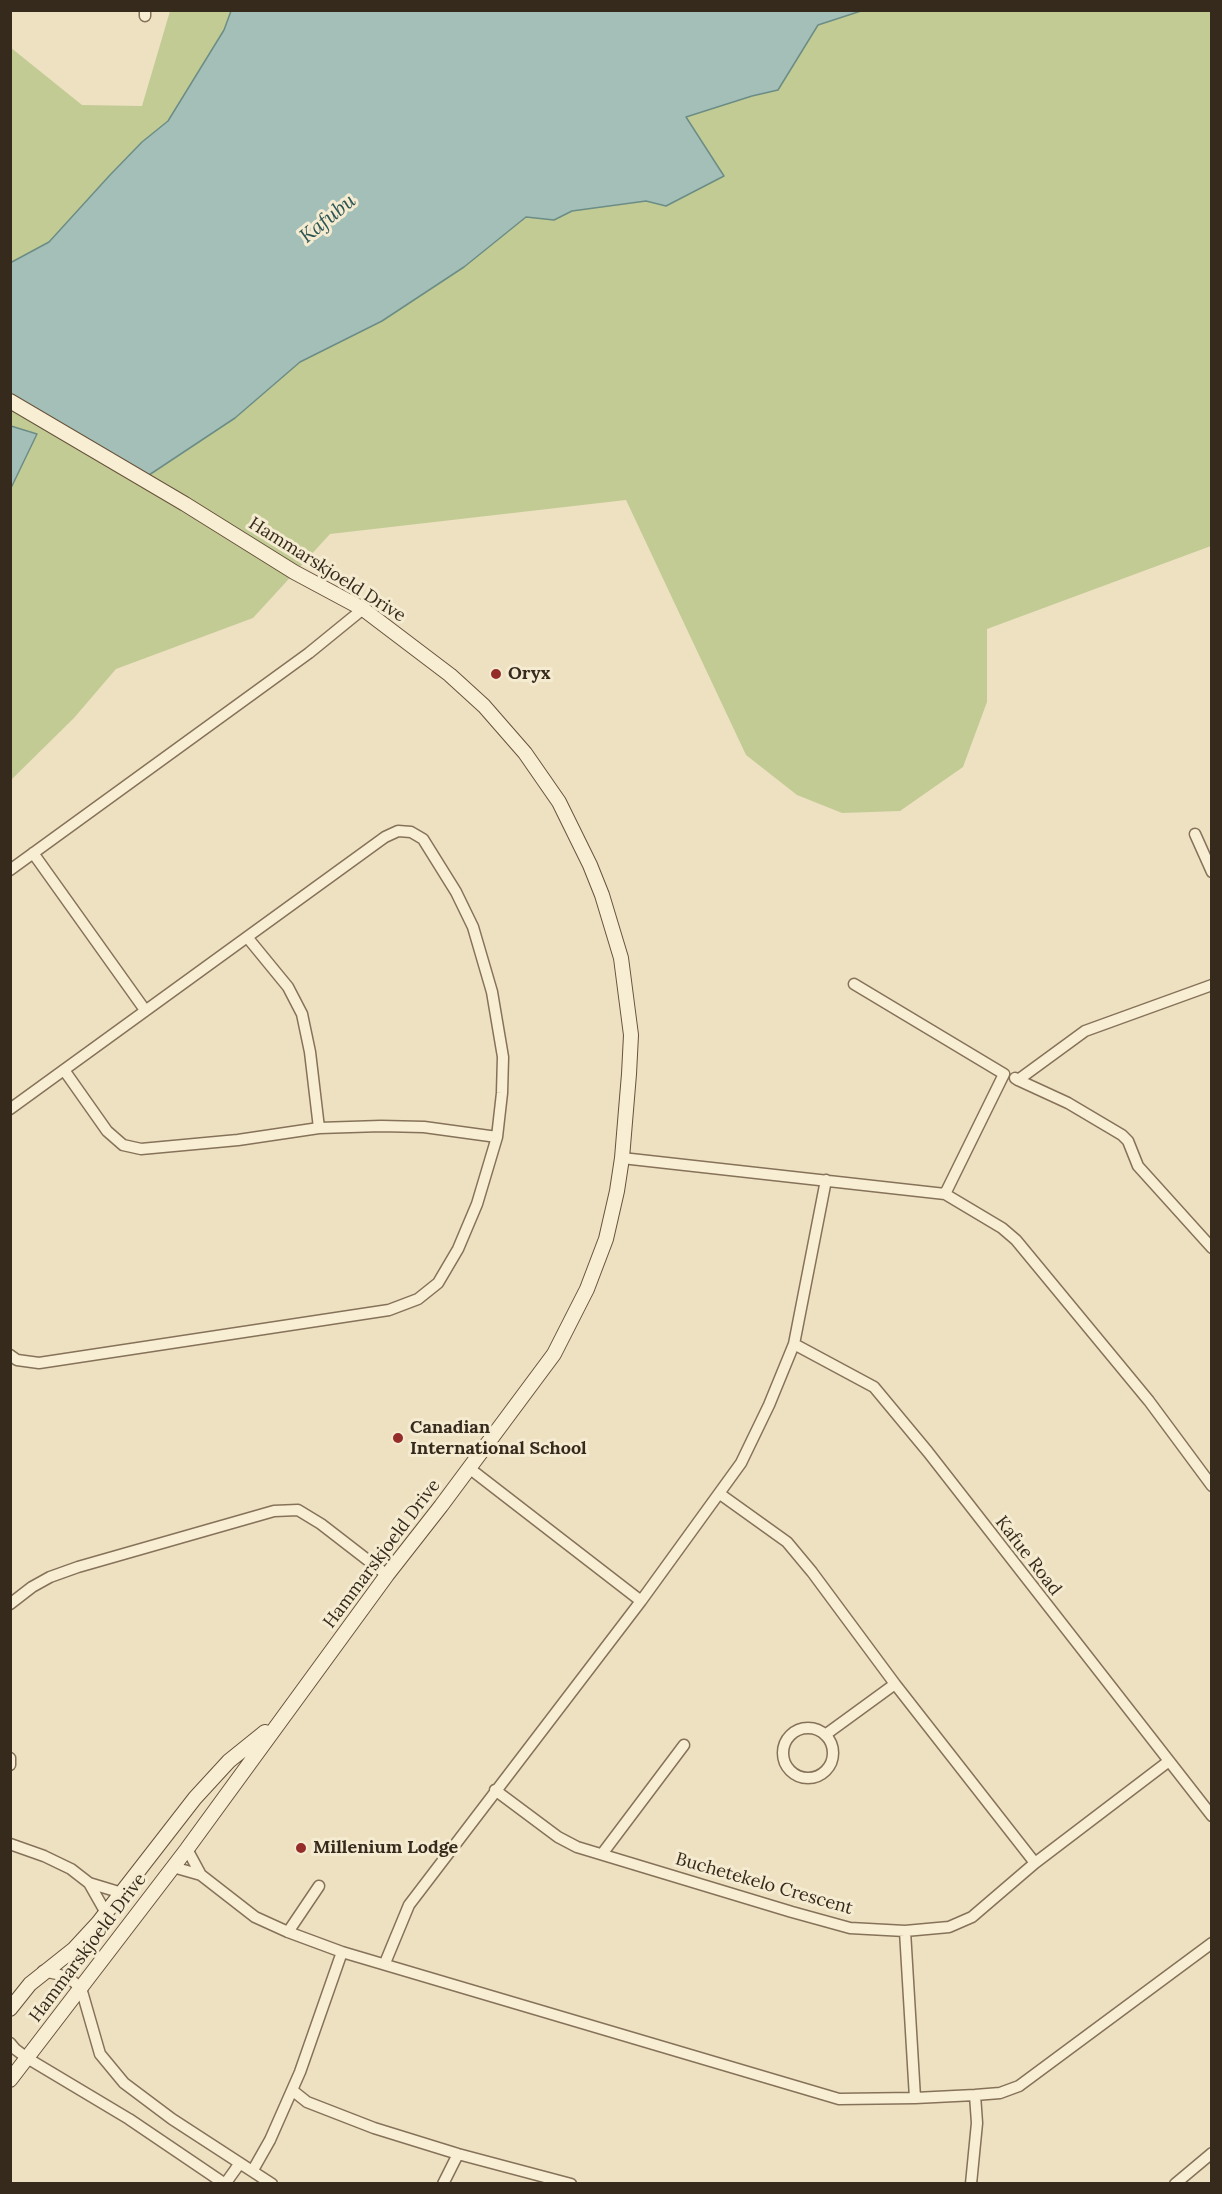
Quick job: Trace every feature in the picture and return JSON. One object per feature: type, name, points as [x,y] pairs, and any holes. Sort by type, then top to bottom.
[{"type":"main road","name":"Hammarskjoeld Drive","points":[[10,401],[185,504],[294,572],[363,609],[450,675],[484,706],[525,753],[559,802],[590,865],[603,895],[621,958],[631,1035],[622,1158],[606,1239],[582,1298],[554,1354],[387,1575],[173,1868],[10,2080]]},
{"type":"main road","name":"Hammarskjoeld Drive","points":[[10,2009],[43,1971],[74,1949],[106,1913],[184,1812],[229,1761],[279,1721]]},
{"type":"main road","points":[[184,1812],[197,1815],[204,1824]]},
{"type":"street","points":[[10,870],[309,653],[363,609]]},
{"type":"street","points":[[10,1109],[385,837],[398,831],[411,832],[423,839],[456,892],[473,927],[492,992],[503,1057],[502,1093],[496,1137],[477,1204],[458,1249],[438,1283],[418,1299],[389,1310],[39,1363],[17,1360],[10,1355]]},
{"type":"street","points":[[1195,834],[1212,872]]},
{"type":"street","points":[[33,853],[145,1010]]},
{"type":"street","points":[[247,937],[288,987],[302,1014],[310,1052],[319,1128]]},
{"type":"street","points":[[854,984],[1004,1074],[1068,1103],[1122,1135],[1128,1141],[1138,1166],[1212,1248]]},
{"type":"street","points":[[1018,1080],[1085,1031],[1212,985]]},
{"type":"street","points":[[64,1070],[107,1131],[123,1145],[141,1149],[238,1140],[319,1128],[424,1127],[496,1137]]},
{"type":"street","points":[[945,1194],[1004,1074]]},
{"type":"street","points":[[622,1158],[945,1194],[1002,1228],[1016,1240],[1149,1401],[1212,1486]]},
{"type":"street","points":[[385,1964],[409,1905],[641,1601],[741,1463],[795,1344],[826,1179]]},
{"type":"street","name":"Kafue Road","points":[[795,1344],[874,1387],[928,1452],[1212,1816]]},
{"type":"street","points":[[469,1468],[641,1601]]},
{"type":"street","points":[[720,1494],[787,1542],[845,1614],[895,1684],[1035,1863]]},
{"type":"street","points":[[10,1604],[32,1587],[69,1570],[274,1511],[298,1510],[321,1524],[387,1575]]},
{"type":"street","points":[[825,1735],[895,1684]]},
{"type":"street","points":[[803,1728],[815,1729],[825,1735],[831,1744],[833,1755],[830,1766],[822,1774],[812,1779],[801,1778],[791,1772],[784,1763],[782,1752],[785,1741],[793,1733],[803,1728]]},
{"type":"street","points":[[602,1854],[684,1745]]},
{"type":"street","points":[[10,1758],[10,1765]]},
{"type":"street","name":"Buchetekelo Crescent","points":[[495,1790],[558,1837],[577,1847],[850,1928],[905,1931],[949,1927],[972,1917],[1035,1863],[1169,1761]]},
{"type":"street","points":[[10,1844],[71,1869],[89,1883],[122,1893]]},
{"type":"street","points":[[187,1849],[201,1875],[255,1917],[288,1932],[342,1952],[832,2098],[975,2095],[1000,2092],[1019,2086],[1212,1943]]},
{"type":"street","points":[[173,1868],[201,1875]]},
{"type":"street","points":[[89,1883],[106,1913]]},
{"type":"street","points":[[288,1932],[319,1886]]},
{"type":"street","points":[[905,1931],[915,2098]]},
{"type":"street","points":[[253,2170],[270,2140],[315,2034],[342,1952]]},
{"type":"street","points":[[43,1971],[70,1979],[81,1988],[100,2054],[124,2083],[172,2119],[272,2184]]},
{"type":"street","points":[[10,2043],[27,2058],[129,2119],[225,2184],[240,2163]]},
{"type":"street","points":[[292,2090],[306,2102],[374,2128],[458,2154],[571,2184]]},
{"type":"street","points":[[971,2184],[977,2123],[975,2095]]},
{"type":"street","points":[[1175,2184],[1212,2153]]},
{"type":"street","points":[[443,2184],[458,2154]]},
{"type":"green space","points":[[861,10],[1211,11],[1211,546],[987,629],[987,702],[963,767],[900,811],[842,813],[797,795],[746,755],[626,500],[330,534],[253,618],[116,669],[74,718],[11,780],[11,488],[37,434],[11,426],[11,401],[143,479],[235,418],[300,362],[382,321],[464,267],[526,217],[554,220],[572,211],[646,201],[666,206],[724,176],[686,117],[778,90],[818,25]]},
{"type":"green space","points":[[170,11],[231,11],[224,30],[168,121],[142,142],[49,243],[11,263],[10,47],[82,105],[142,106]]},
{"type":"water","name":"Kafubu","points":[[231,11],[861,11],[818,25],[778,90],[686,117],[724,176],[666,206],[646,201],[572,211],[554,220],[526,217],[464,267],[382,321],[300,362],[235,418],[143,479],[11,401],[10,263],[49,242],[142,142],[168,121],[224,30]]},
{"type":"water","points":[[10,426],[37,434],[11,488]]},
{"type":"place","name":"Oryx","points":[[496,674]]},
{"type":"place","name":"Canadian International School","points":[[398,1438]]},
{"type":"place","name":"Millenium Lodge","points":[[301,1848]]}]
